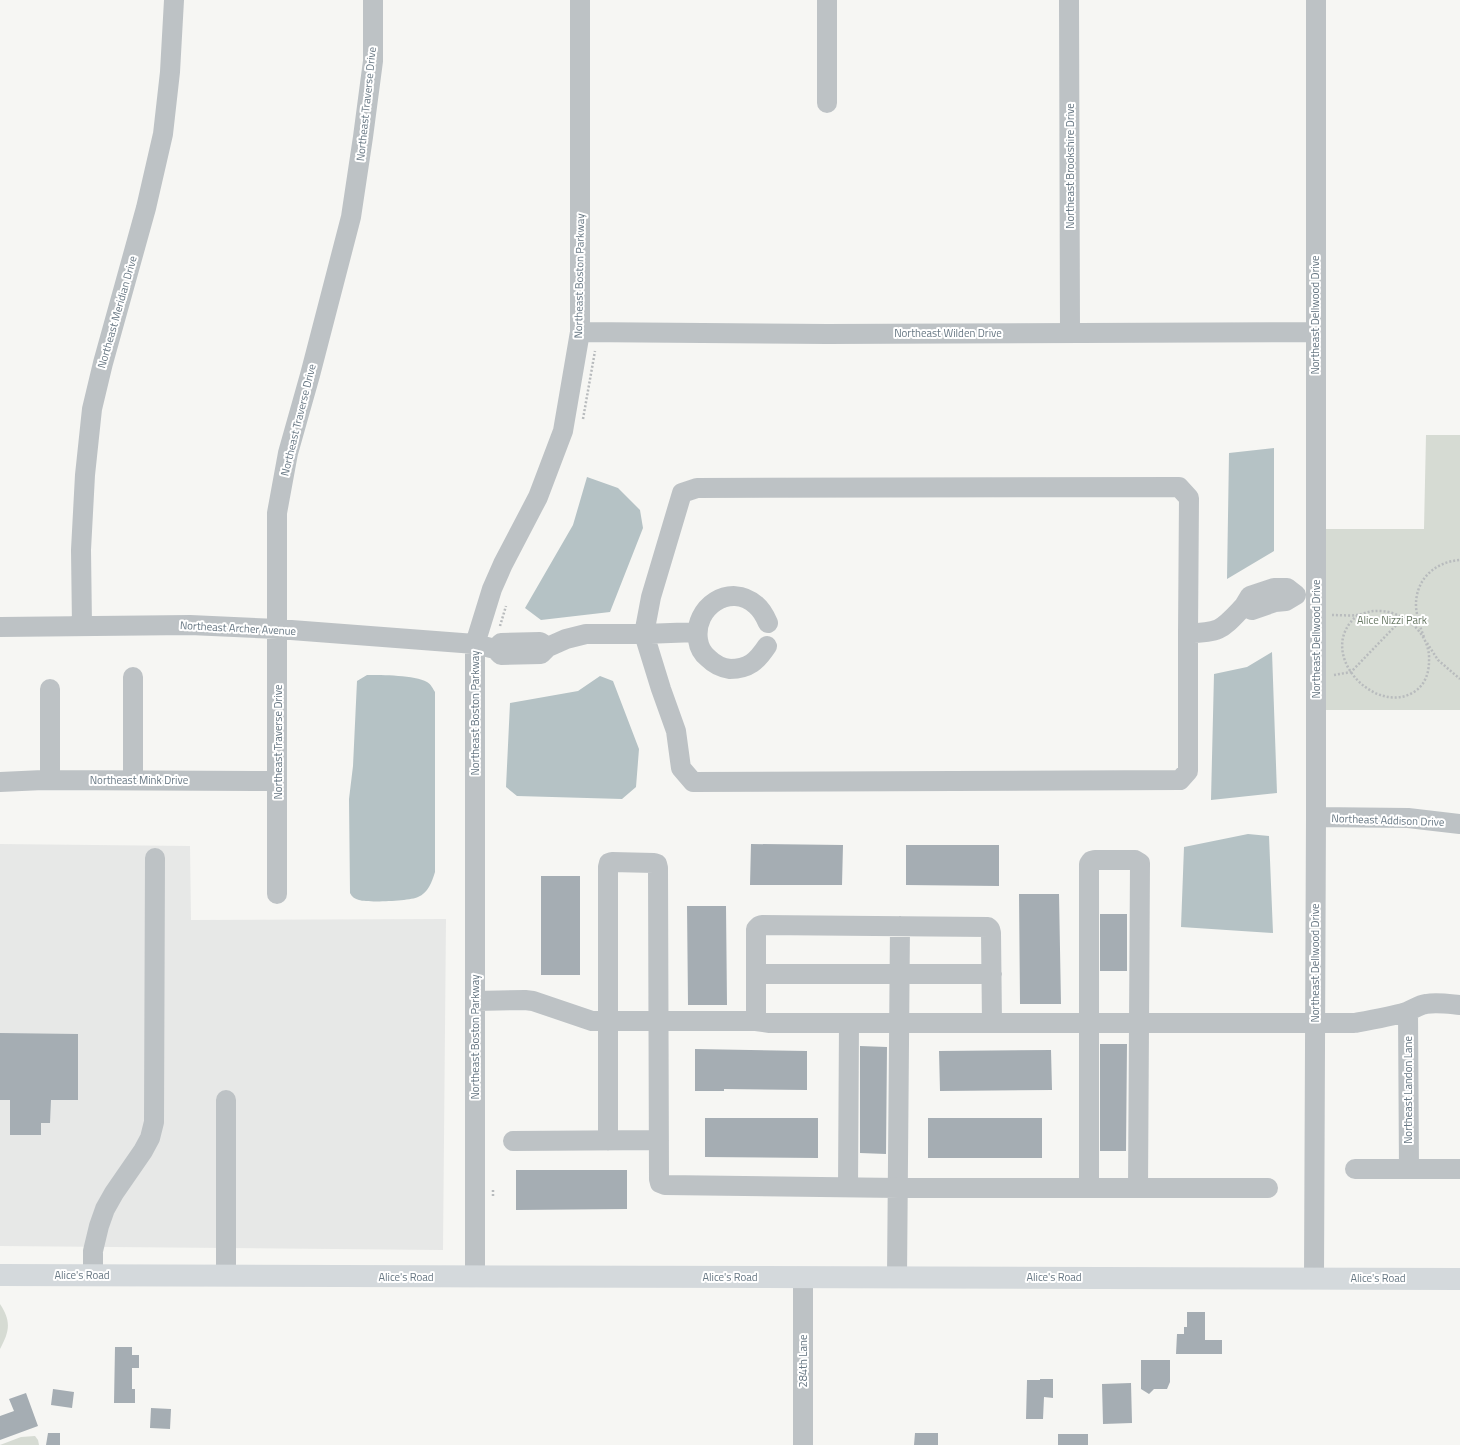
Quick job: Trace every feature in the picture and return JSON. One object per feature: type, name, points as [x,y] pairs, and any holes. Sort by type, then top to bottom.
[{"type":"main road","name":"Alice's Road","points":[[0,1274],[475,1277],[1460,1279]]},
{"type":"street","name":"Northeast Meridian Drive","points":[[82,626],[81,550],[85,474],[92,409],[103,363],[146,208],[163,134],[170,72],[174,0]]},
{"type":"street","name":"Northeast Traverse Drive","points":[[277,894],[277,513],[288,453],[351,217],[373,61],[373,0]]},
{"type":"street","name":"Northeast Boston Parkway","points":[[475,1277],[475,644],[492,590],[503,564],[538,497],[562,431],[569,400],[589,332],[580,0]]},
{"type":"street","points":[[826,0],[826,103]]},
{"type":"street","name":"Northeast Brookshire Drive","points":[[1069,0],[1070,333]]},
{"type":"street","name":"Northeast Dellwood Drive","points":[[1314,1278],[1316,817],[1316,0]]},
{"type":"street","name":"Northeast Wilden Drive","points":[[589,332],[811,334],[1315,332]]},
{"type":"street","points":[[697,488],[1179,488],[1189,498],[1188,633],[1188,771],[1180,780],[693,782],[681,768],[676,731],[644,634],[651,597],[682,493],[697,488]]},
{"type":"street","points":[[1188,633],[1214,631],[1220,629],[1225,626],[1244,606],[1252,610],[1275,602],[1286,601],[1296,595],[1315,595]]},
{"type":"street","points":[[767,646],[760,657],[750,665],[738,669],[726,668],[715,664],[705,656],[699,645],[697,632],[699,621],[704,611],[712,603],[722,598],[734,596],[755,604],[763,612],[768,623]]},
{"type":"street","name":"Northeast Archer Avenue","points":[[0,627],[190,625],[278,629],[475,644],[495,649],[501,655],[541,654],[548,647],[566,639],[586,634],[644,634]]},
{"type":"street","points":[[644,634],[697,632]]},
{"type":"street","points":[[133,677],[133,780]]},
{"type":"street","points":[[50,689],[50,780]]},
{"type":"street","name":"Northeast Mink Drive","points":[[0,782],[50,780],[277,781]]},
{"type":"street","name":"Northeast Addison Drive","points":[[1316,817],[1408,818],[1460,824]]},
{"type":"street","points":[[93,1275],[93,1251],[105,1209],[114,1193],[143,1151],[150,1138],[154,1122],[155,858]]},
{"type":"street","points":[[1089,1188],[1089,864],[1094,860],[1135,860],[1140,863],[1138,1188]]},
{"type":"street","points":[[608,1141],[608,867],[609,863],[612,862],[654,863],[657,864],[658,868],[660,1183],[664,1185],[899,1188],[1268,1188]]},
{"type":"street","points":[[756,1022],[756,929],[762,925],[988,928],[990,929],[991,933],[992,1023]]},
{"type":"street","points":[[897,1277],[899,1188],[900,926]]},
{"type":"street","points":[[756,974],[992,974]]},
{"type":"street","points":[[475,1001],[533,1001],[592,1021],[770,1023],[1354,1023],[1408,1012],[1425,1004],[1436,1003],[1460,1005]]},
{"type":"street","name":"Northeast Landon Lane","points":[[1408,1012],[1409,1169]]},
{"type":"street","points":[[848,1187],[849,1023]]},
{"type":"street","points":[[226,1100],[226,1276]]},
{"type":"street","points":[[513,1141],[659,1140]]},
{"type":"street","points":[[1354,1169],[1460,1169]]},
{"type":"street","name":"284th Lane","points":[[803,1277],[803,1445]]},
{"type":"path","points":[[582,424],[592,373],[589,332]]},
{"type":"path","points":[[1358,615],[1346,628],[1342,645],[1342,653],[1351,672],[1366,688],[1384,696],[1406,696],[1415,692],[1426,678],[1430,654],[1419,622],[1416,606],[1421,584],[1427,573],[1437,566],[1450,561],[1460,560]]},
{"type":"path","points":[[495,649],[508,600]]},
{"type":"path","points":[[1315,615],[1358,615],[1375,611],[1389,613],[1403,618],[1417,628],[1438,660],[1460,679]]},
{"type":"path","points":[[1334,675],[1351,672],[1403,618]]},
{"type":"path","points":[[493,1182],[493,1198]]},
{"type":"shaded area","points":[[1274,448],[1274,551],[1227,579],[1229,453]]},
{"type":"shaded area","points":[[587,477],[618,488],[640,510],[643,528],[610,612],[541,620],[525,608],[573,525]]},
{"type":"shaded area","points":[[1272,652],[1277,793],[1211,800],[1214,674],[1247,667]]},
{"type":"shaded area","points":[[367,675],[415,678],[431,685],[435,692],[435,872],[431,883],[424,893],[418,897],[407,900],[364,901],[355,898],[350,893],[349,799],[353,766],[357,681]]},
{"type":"shaded area","points":[[600,676],[613,681],[639,749],[636,787],[622,799],[517,796],[506,787],[510,703],[578,691]]},
{"type":"shaded area","points":[[1248,834],[1269,836],[1273,933],[1181,927],[1184,847]]},
{"type":"shaded area","points":[[0,844],[190,846],[191,920],[446,919],[443,1250],[0,1246]]},
{"type":"green space","name":"Alice Nizzi Park","points":[[1426,435],[1460,435],[1460,710],[1324,710],[1323,529],[1424,529]]},
{"type":"green space","points":[[0,1304],[4,1310],[8,1327],[0,1349]]},
{"type":"green space","points":[[35,1436],[39,1445],[0,1445],[21,1437]]},
{"type":"building","points":[[751,844],[843,845],[842,885],[750,885]]},
{"type":"building","points":[[906,845],[999,845],[999,886],[906,885]]},
{"type":"building","points":[[541,876],[580,876],[580,975],[541,975]]},
{"type":"building","points":[[1019,894],[1059,894],[1061,1004],[1020,1004]]},
{"type":"building","points":[[687,906],[726,906],[727,1005],[688,1005]]},
{"type":"building","points":[[1100,914],[1127,914],[1127,971],[1100,971]]},
{"type":"building","points":[[0,1033],[78,1034],[78,1100],[51,1100],[50,1123],[41,1123],[41,1135],[10,1135],[10,1100],[0,1100]]},
{"type":"building","points":[[1100,1044],[1127,1044],[1126,1151],[1100,1151]]},
{"type":"building","points":[[860,1046],[887,1047],[886,1154],[860,1153]]},
{"type":"building","points":[[695,1049],[807,1051],[807,1090],[724,1089],[724,1091],[695,1091]]},
{"type":"building","points":[[1051,1050],[1052,1090],[940,1091],[939,1051]]},
{"type":"building","points":[[705,1118],[818,1118],[818,1158],[705,1157]]},
{"type":"building","points":[[928,1118],[1042,1118],[1042,1158],[928,1158]]},
{"type":"building","points":[[516,1170],[627,1170],[627,1209],[516,1210]]},
{"type":"building","points":[[1187,1312],[1205,1312],[1205,1340],[1222,1340],[1222,1354],[1176,1354],[1177,1334],[1184,1334],[1184,1327],[1187,1327]]},
{"type":"building","points":[[115,1347],[132,1347],[132,1355],[139,1355],[139,1368],[132,1368],[132,1389],[135,1389],[135,1403],[114,1403]]},
{"type":"building","points":[[1141,1360],[1170,1360],[1170,1382],[1167,1389],[1154,1389],[1149,1394],[1141,1389]]},
{"type":"building","points":[[1053,1379],[1053,1398],[1044,1397],[1043,1419],[1026,1419],[1027,1380]]},
{"type":"building","points":[[1131,1383],[1132,1423],[1103,1424],[1102,1384]]},
{"type":"building","points":[[53,1389],[74,1392],[72,1408],[51,1405]]},
{"type":"building","points":[[26,1393],[38,1426],[0,1440],[0,1416],[14,1411],[9,1399]]},
{"type":"building","points":[[151,1408],[171,1409],[170,1429],[150,1428]]},
{"type":"building","points":[[48,1433],[60,1433],[60,1445],[46,1445]]},
{"type":"building","points":[[915,1433],[938,1433],[938,1445],[914,1445]]},
{"type":"building","points":[[1058,1434],[1088,1434],[1088,1445],[1058,1445]]}]
